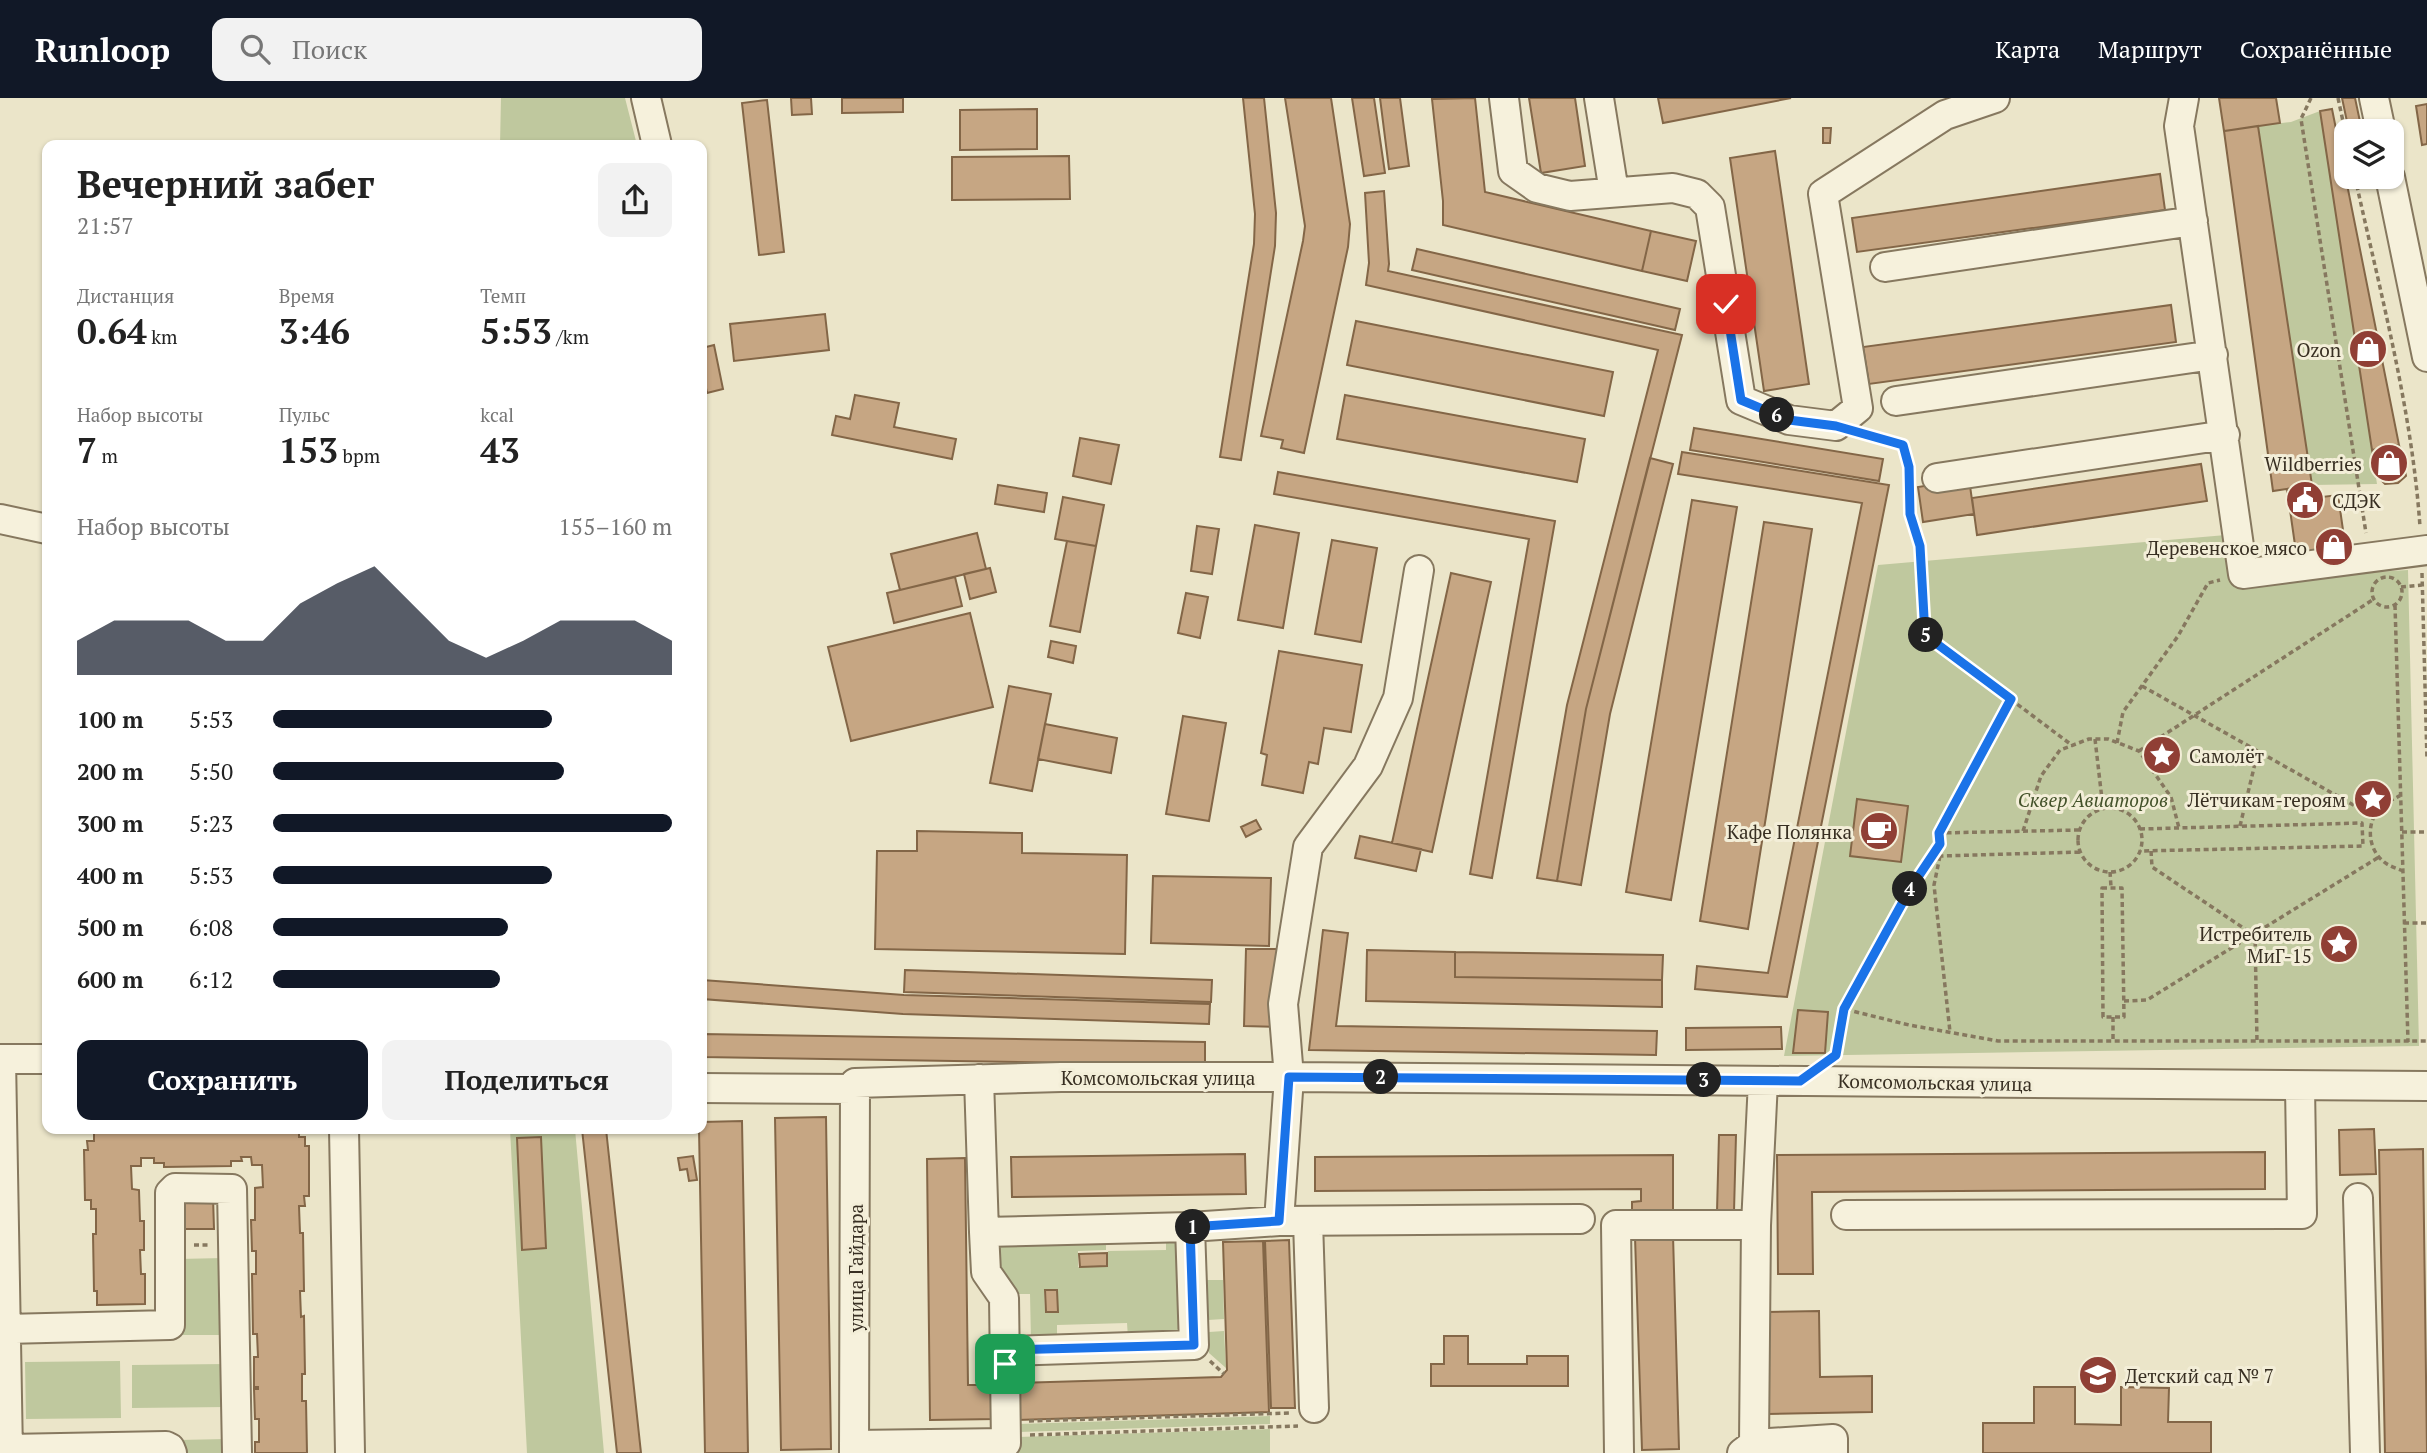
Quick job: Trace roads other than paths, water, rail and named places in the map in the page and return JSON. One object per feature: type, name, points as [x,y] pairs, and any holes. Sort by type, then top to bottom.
[{"type":"street","points":[[646,98],[656,140]]},
{"type":"street","points":[[1504,98],[1513,171],[1537,188],[1570,196],[1672,188],[1697,194],[1710,208],[1741,400],[1789,420],[1836,426],[1858,408],[1824,194],[1945,116],[1995,98]]},
{"type":"street","points":[[1599,98],[1614,192]]},
{"type":"street","points":[[2183,98],[2179,126],[2243,575],[2289,566],[2424,550]]},
{"type":"street","points":[[2374,98],[2378,119]]},
{"type":"street","points":[[2393,189],[2423,323],[2427,357]]},
{"type":"street","points":[[1885,267],[2193,221]]},
{"type":"street","points":[[1896,401],[2213,355]]},
{"type":"street","points":[[1937,478],[2224,435]]},
{"type":"street","points":[[0,519],[42,528]]},
{"type":"street","points":[[1279,1221],[1289,1077],[1283,1004],[1308,847],[1368,766],[1398,698],[1419,570]]},
{"type":"street","points":[[42,1059],[1,1059],[8,1451],[166,1446],[172,1453]]},
{"type":"street","name":"Комсомольская улица","points":[[707,1088],[855,1086],[1060,1077],[2427,1086]]},
{"type":"street","points":[[854,1449],[1006,1443],[1004,1298],[986,1272],[979,1079]]},
{"type":"street","points":[[1763,1081],[1750,1450],[1833,1439],[1833,1453]]},
{"type":"street","name":"улица Гайдара","points":[[854,1449],[855,1086]]},
{"type":"street","points":[[1846,1215],[2302,1214],[2300,1086]]},
{"type":"street","points":[[344,1134],[350,1453]]},
{"type":"street","points":[[5,1329],[170,1325],[170,1193],[175,1188],[232,1189],[237,1453]]},
{"type":"street","points":[[2358,1198],[2365,1453]]},
{"type":"street","points":[[985,1231],[1190,1227],[1279,1221],[1580,1219]]},
{"type":"street","points":[[1305,1415],[1308,1221]]},
{"type":"street","points":[[1619,1453],[1616,1225],[1756,1225]]},
{"type":"street","points":[[1004,1350],[1194,1345],[1190,1227]]},
{"type":"place","name":"Ozon","points":[[2368,349]]},
{"type":"place","name":"Wildberries","points":[[2389,463]]},
{"type":"place","name":"СДЭК","points":[[2305,500]]},
{"type":"place","name":"Деревенское мясо","points":[[2334,547]]},
{"type":"place","name":"Самолёт","points":[[2162,755]]},
{"type":"place","name":"Лётчикам-героям","points":[[2373,799]]},
{"type":"place","name":"Кафе Полянка","points":[[1879,831]]},
{"type":"place","name":"Истребитель МиГ-15","points":[[2339,944]]},
{"type":"place","name":"Детский сад № 7","points":[[2098,1375]]},
{"type":"park label","name":"Сквер Авиаторов","points":[[2093,799]]}]
